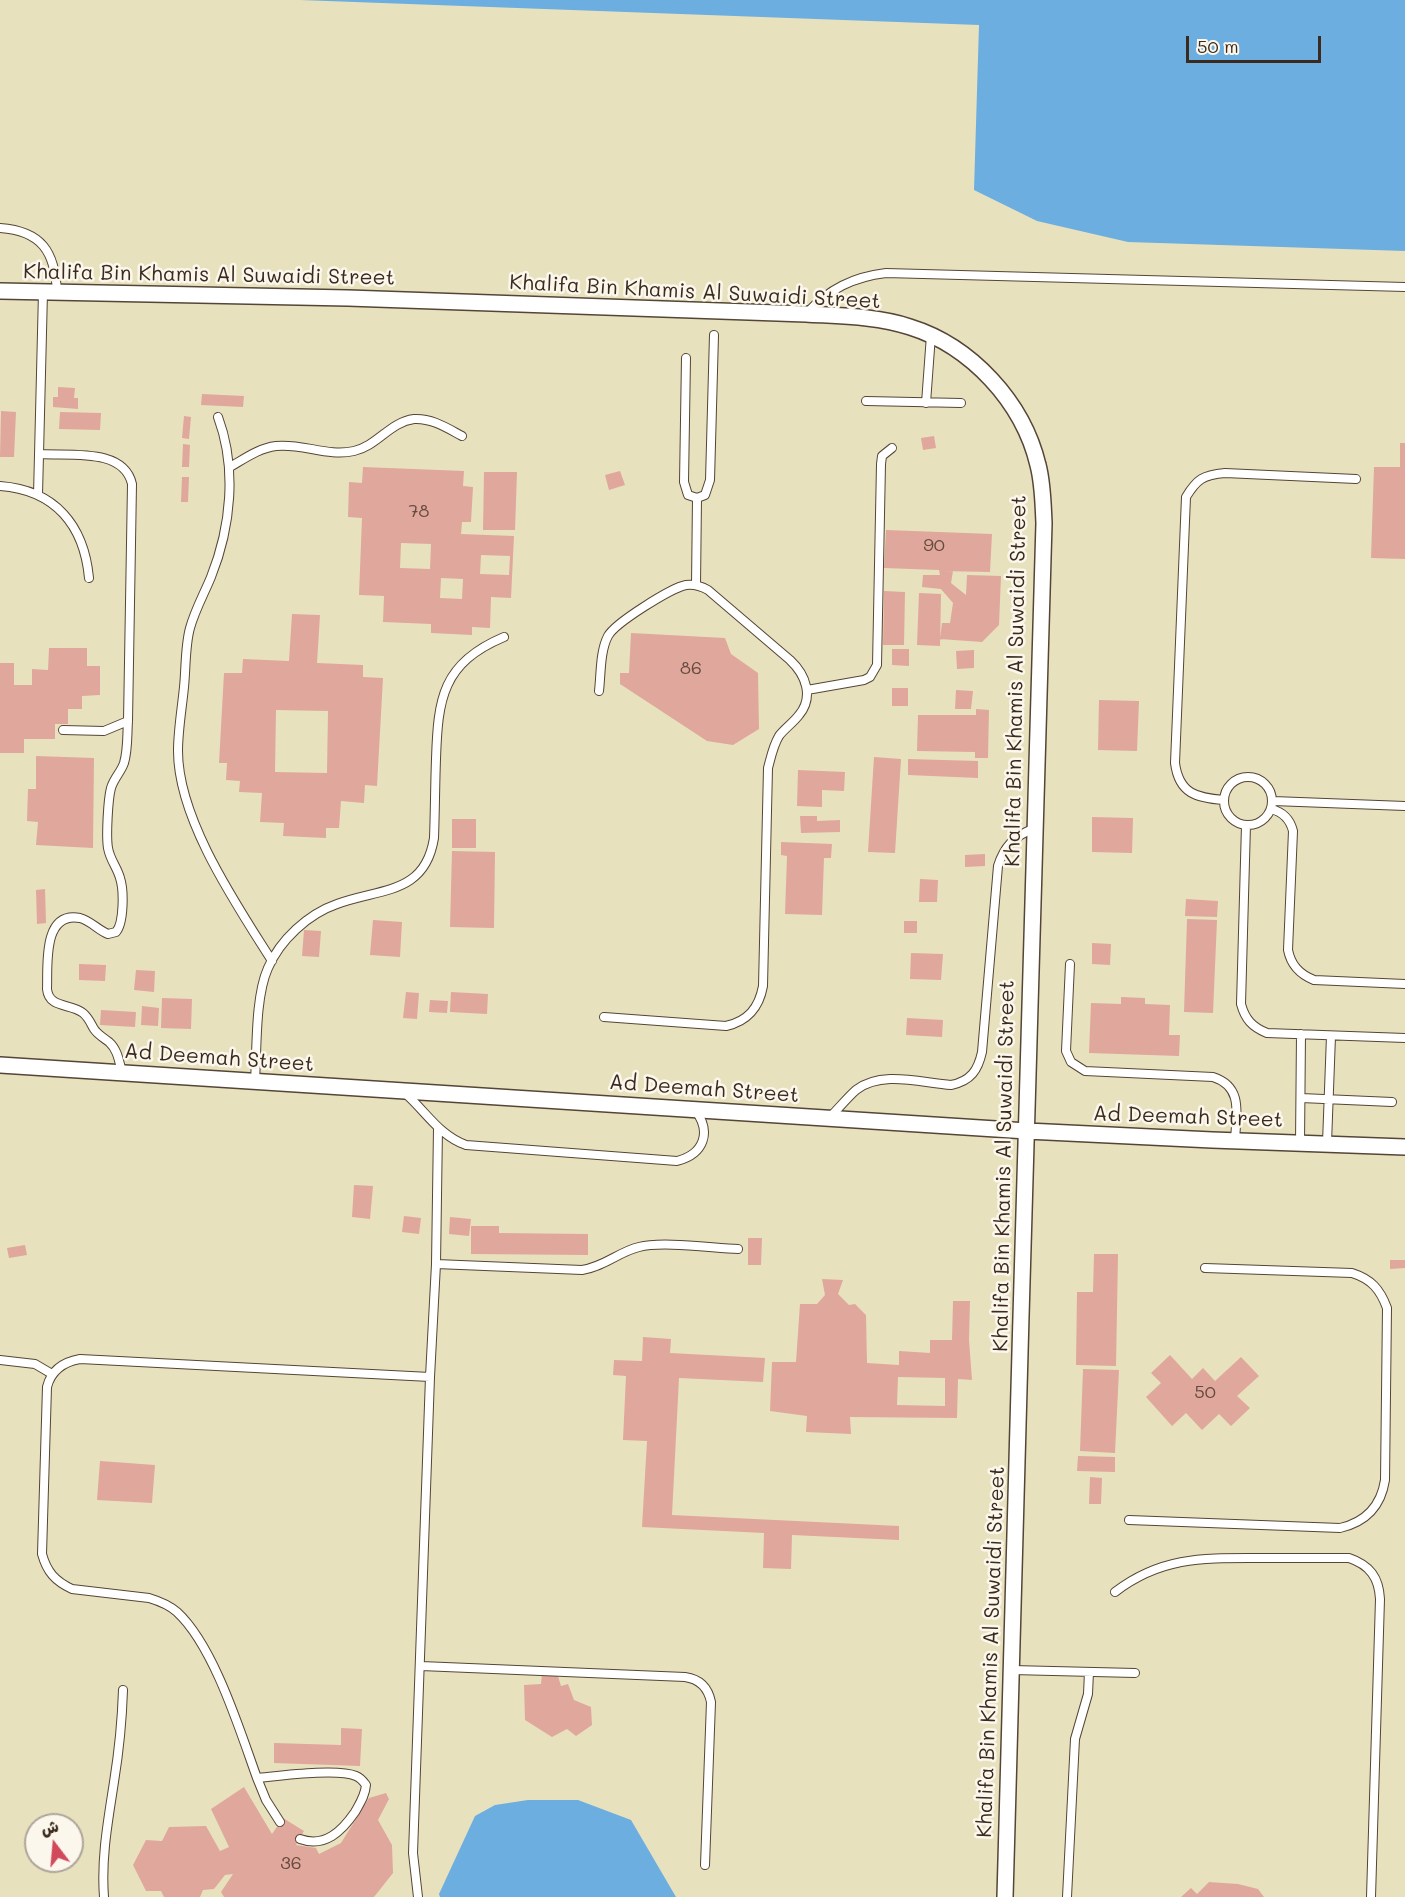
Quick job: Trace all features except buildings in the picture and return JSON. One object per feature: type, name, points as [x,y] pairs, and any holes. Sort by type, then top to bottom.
[{"type":"street","name":"Khalifa Bin Khamis Al Suwaidi Street","points":[[0,291],[348,298],[806,314],[882,320],[909,326],[949,344],[996,384],[1014,409],[1028,435],[1038,464],[1043,493],[1044,523],[1033,829],[1027,1131],[1005,1897]]},
{"type":"street","name":"Ad Deemah Street","points":[[0,1065],[1027,1131],[1405,1147]]},
{"type":"lane","points":[[0,228],[23,232],[41,242],[55,265],[50,292],[38,495]]},
{"type":"lane","points":[[806,314],[828,293],[841,285],[855,279],[886,273],[1405,287]]},
{"type":"lane","points":[[686,358],[684,483],[688,495],[697,498],[705,495],[710,480],[714,335]]},
{"type":"lane","points":[[926,403],[931,335]]},
{"type":"lane","points":[[866,401],[961,403]]},
{"type":"lane","points":[[218,417],[224,433],[230,467],[228,501],[219,553],[190,630],[178,751],[181,781],[190,814],[233,900],[272,961]]},
{"type":"lane","points":[[230,467],[260,451],[276,446],[340,452],[354,451],[370,445],[392,427],[413,419],[435,422],[462,436]]},
{"type":"lane","points":[[807,690],[864,680],[877,665],[880,464],[882,456],[892,448]]},
{"type":"lane","points":[[40,454],[109,459],[120,464],[131,478],[128,721],[125,760],[110,793],[108,837],[110,858],[122,886],[120,926],[116,932],[108,934],[81,918],[68,919],[57,925],[50,936],[47,988],[53,1002],[75,1008],[85,1014],[96,1032],[115,1049],[122,1072]]},
{"type":"lane","points":[[1224,800],[1200,798],[1193,795],[1180,784],[1175,763],[1186,497],[1195,482],[1210,475],[1225,473],[1356,480]]},
{"type":"lane","points":[[0,486],[26,490],[38,495],[56,506],[70,520],[81,538],[87,558],[89,578]]},
{"type":"lane","points":[[696,585],[697,498]]},
{"type":"lane","points":[[599,691],[604,645],[612,630],[627,618],[676,589],[689,585],[708,590],[799,668],[805,678],[807,690],[806,702],[801,713],[780,736],[768,768],[763,986],[756,1008],[748,1017],[726,1026],[604,1017]]},
{"type":"lane","points":[[255,1081],[261,991],[278,949],[293,932],[335,904],[402,886],[415,878],[425,867],[432,853],[434,838],[437,722],[443,695],[452,675],[466,658],[504,637]]},
{"type":"lane","points":[[63,729],[104,731],[128,721]]},
{"type":"lane","points":[[1272,805],[1261,821],[1246,825],[1228,814],[1224,800],[1225,793],[1234,781],[1249,776],[1256,778],[1268,787],[1272,805],[1291,824],[1293,831],[1288,950],[1293,965],[1306,977],[1314,980],[1405,984]]},
{"type":"lane","points":[[1272,805],[1405,806]]},
{"type":"lane","points":[[1246,825],[1241,1004],[1244,1014],[1257,1029],[1267,1033],[1405,1038]]},
{"type":"lane","points":[[829,1118],[858,1089],[877,1080],[951,1085],[973,1074],[978,1067],[982,1052],[998,866],[1007,846],[1023,833],[1033,829]]},
{"type":"lane","points":[[1070,964],[1066,1050],[1071,1062],[1085,1071],[1213,1077],[1220,1080],[1231,1089],[1235,1096],[1235,1141]]},
{"type":"lane","points":[[1300,1143],[1301,1034]]},
{"type":"lane","points":[[1327,1143],[1331,1036]]},
{"type":"lane","points":[[403,1091],[438,1128],[455,1141],[479,1147],[677,1161],[686,1159],[701,1146],[704,1136],[701,1117],[695,1110]]},
{"type":"lane","points":[[1301,1098],[1392,1102]]},
{"type":"lane","points":[[418,1897],[413,1853],[436,1264],[438,1128]]},
{"type":"lane","points":[[436,1264],[582,1270],[603,1265],[629,1250],[651,1245],[738,1249]]},
{"type":"lane","points":[[1129,1521],[1340,1528],[1357,1523],[1371,1512],[1383,1492],[1387,1308],[1375,1285],[1365,1277],[1353,1273],[1205,1268]]},
{"type":"lane","points":[[280,1822],[266,1800],[209,1658],[177,1612],[149,1598],[72,1589],[56,1580],[45,1566],[42,1554],[48,1381],[52,1374],[64,1364],[80,1359],[430,1377]]},
{"type":"lane","points":[[0,1360],[35,1364],[52,1374]]},
{"type":"lane","points":[[1116,1592],[1148,1571],[1167,1564],[1201,1558],[1349,1558],[1369,1568],[1380,1588],[1371,1897]]},
{"type":"lane","points":[[421,1666],[685,1677],[703,1684],[711,1702],[705,1865]]},
{"type":"lane","points":[[1012,1670],[1136,1672]]},
{"type":"lane","points":[[1067,1897],[1075,1739],[1088,1694],[1089,1672]]},
{"type":"lane","points":[[104,1897],[102,1871],[108,1815],[119,1753],[123,1690]]},
{"type":"lane","points":[[257,1778],[305,1773],[349,1774],[360,1778],[366,1785],[364,1797],[343,1829],[329,1839],[313,1841],[300,1839]]},
{"type":"water","points":[[300,0],[1405,0],[1405,251],[1128,242],[1037,221],[974,190],[979,25]]},
{"type":"water","points":[[528,1800],[578,1800],[631,1820],[676,1897],[440,1897],[439,1894],[475,1816],[495,1805]]}]
